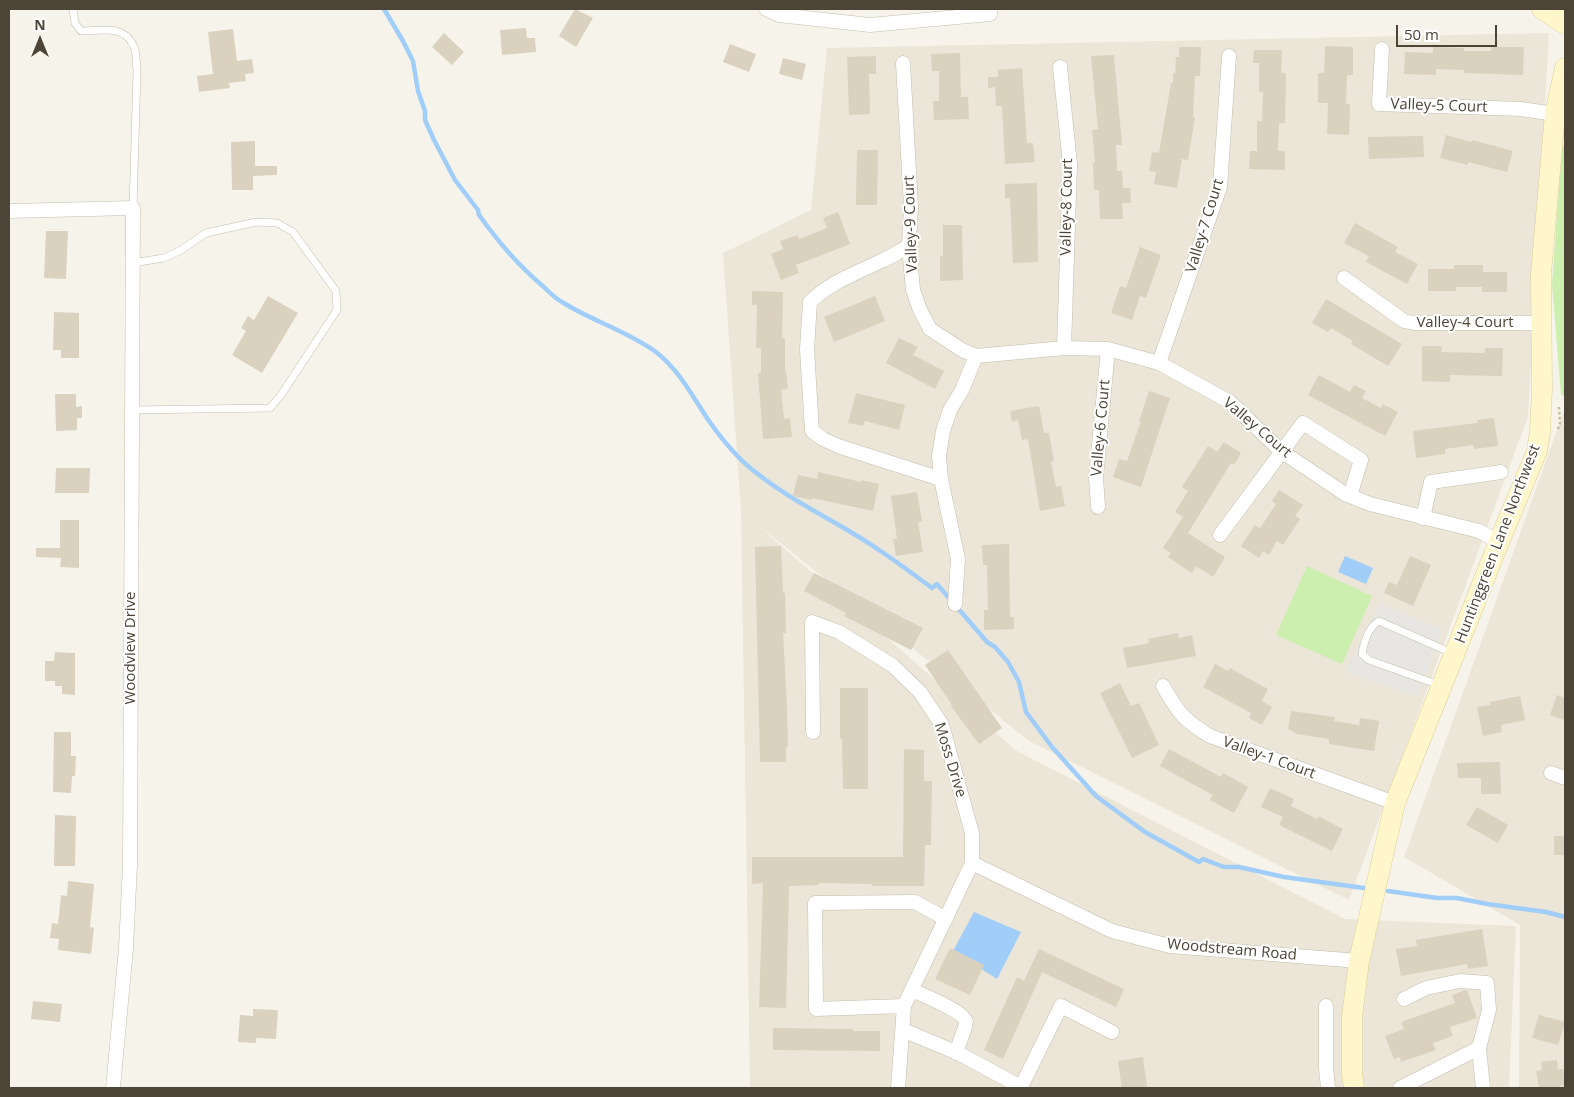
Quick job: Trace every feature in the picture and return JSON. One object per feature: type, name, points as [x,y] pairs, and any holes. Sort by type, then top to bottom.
[{"type":"street","points":[[766,9],[779,15],[870,25],[990,12]]},
{"type":"street","points":[[1542,9],[1565,24]]},
{"type":"street","name":"Valley-5 Court","points":[[1382,49],[1378,104],[1521,109],[1555,114]]},
{"type":"street","name":"Valley-7 Court","points":[[1159,363],[1220,186],[1229,56]]},
{"type":"street","name":"Valley-9 Court","points":[[903,62],[912,207],[909,246],[914,290],[920,310],[930,329],[962,350],[976,356]]},
{"type":"street","name":"Valley-8 Court","points":[[1060,67],[1070,164],[1064,348]]},
{"type":"street","name":"Huntinggreen Lane Northwest","points":[[1354,1088],[1352,1074],[1352,1017],[1360,961],[1395,804],[1499,542],[1537,452],[1542,389],[1541,274],[1555,114],[1565,68]]},
{"type":"street","points":[[9,211],[132,208]]},
{"type":"street","name":"Woodview Drive","points":[[113,1088],[126,948],[130,865],[132,208]]},
{"type":"street","points":[[909,246],[821,291],[810,302],[807,349],[812,431],[838,446],[941,478]]},
{"type":"street","name":"Valley-4 Court","points":[[1344,278],[1404,321],[1414,323],[1541,323]]},
{"type":"street","name":"Valley Court","points":[[976,356],[1064,348],[1108,349],[1159,363],[1230,402],[1281,451],[1345,494],[1370,504],[1479,531],[1499,542]]},
{"type":"street","name":"Valley-6 Court","points":[[1098,506],[1096,477],[1108,349]]},
{"type":"street","points":[[955,604],[958,559],[941,478],[940,456],[943,431],[950,410],[962,390],[976,356]]},
{"type":"street","points":[[1220,535],[1303,423],[1361,460],[1350,496]]},
{"type":"street","points":[[1423,518],[1431,482],[1501,472]]},
{"type":"street","name":"Moss Drive","points":[[813,732],[812,622],[839,632],[892,665],[920,692],[942,725],[972,834],[972,862]]},
{"type":"street","name":"Valley-1 Court","points":[[1163,686],[1178,712],[1192,726],[1210,736],[1395,804]]},
{"type":"street","points":[[1551,773],[1565,778]]},
{"type":"street","points":[[898,1088],[904,1006],[972,862]]},
{"type":"street","name":"Woodstream Road","points":[[972,862],[1112,931],[1170,946],[1360,961]]},
{"type":"street","points":[[904,1006],[816,1009],[815,903],[915,902],[946,919]]},
{"type":"street","points":[[1404,999],[1426,988],[1460,981],[1487,983],[1489,1010],[1479,1048],[1483,1088]]},
{"type":"street","points":[[912,990],[964,1016],[966,1022],[956,1053]]},
{"type":"street","points":[[902,1030],[956,1053],[1021,1088],[1061,1006],[1112,1032]]},
{"type":"street","points":[[1326,1006],[1326,1068],[1328,1088]]},
{"type":"street","points":[[1400,1088],[1479,1048]]},
{"type":"lane","points":[[73,9],[76,23],[82,31],[118,30],[127,35],[135,48],[132,208]]},
{"type":"lane","points":[[132,263],[164,258],[181,250],[206,233],[256,222],[277,223],[293,232],[336,291],[337,310],[281,395],[270,408],[132,410]]},
{"type":"lane","points":[[1442,686],[1369,660],[1362,654],[1363,645],[1372,625],[1378,621],[1454,654]]},
{"type":"shaded area","points":[[1549,33],[1528,417],[1349,900],[1029,741],[754,522],[1017,751],[1345,919],[1516,926],[1509,1088],[750,1088],[741,511],[723,253],[811,210],[827,48]]},
{"type":"shaded area","points":[[1565,408],[1565,1088],[1519,1088],[1520,925],[1404,857]]},
{"type":"shaded area","points":[[1380,603],[1442,630],[1418,697],[1345,672]]},
{"type":"green space","points":[[1565,144],[1565,396],[1561,395],[1552,284],[1562,148]]},
{"type":"green space","points":[[1307,566],[1372,596],[1342,664],[1276,635]]},
{"type":"water","points":[[1345,556],[1373,568],[1366,584],[1338,572]]},
{"type":"water","points":[[974,912],[1021,932],[997,979],[953,951]]},
{"type":"building","points":[[575,9],[593,18],[576,47],[559,36]]},
{"type":"building","points":[[526,28],[527,38],[535,38],[536,52],[502,55],[500,30]]},
{"type":"building","points":[[233,29],[237,61],[252,59],[254,73],[245,74],[246,81],[229,83],[230,88],[199,92],[197,76],[213,74],[208,32]]},
{"type":"building","points":[[444,33],[464,52],[452,65],[432,47]]},
{"type":"building","points":[[730,44],[756,54],[749,72],[723,62]]},
{"type":"building","points":[[1325,46],[1353,47],[1353,75],[1347,75],[1346,104],[1350,104],[1349,135],[1327,134],[1328,103],[1318,103],[1318,73],[1324,73]]},
{"type":"building","points":[[1179,47],[1201,47],[1200,76],[1195,76],[1193,117],[1195,117],[1188,160],[1182,159],[1177,188],[1154,184],[1156,172],[1149,171],[1152,152],[1159,153],[1171,83],[1173,83],[1173,73],[1175,73],[1176,57],[1179,57]]},
{"type":"building","points":[[1433,47],[1464,48],[1464,51],[1491,51],[1491,47],[1524,47],[1523,75],[1464,73],[1464,70],[1436,69],[1436,75],[1404,74],[1405,52],[1433,53]]},
{"type":"building","points":[[1254,50],[1282,50],[1281,73],[1286,73],[1285,123],[1279,123],[1278,151],[1285,151],[1285,170],[1249,169],[1250,151],[1257,151],[1257,121],[1262,121],[1263,92],[1259,92],[1259,63],[1253,63]]},
{"type":"building","points":[[960,53],[961,97],[968,97],[969,119],[934,120],[933,101],[939,101],[939,71],[932,71],[931,54]]},
{"type":"building","points":[[1114,55],[1122,145],[1116,145],[1117,171],[1122,171],[1123,188],[1130,188],[1131,203],[1122,203],[1123,219],[1100,219],[1099,190],[1094,190],[1093,162],[1095,162],[1092,130],[1098,129],[1091,56]]},
{"type":"building","points":[[876,56],[876,74],[869,74],[870,114],[849,115],[847,57]]},
{"type":"building","points":[[783,58],[806,64],[802,80],[779,74]]},
{"type":"building","points":[[1022,68],[1027,143],[1033,143],[1035,162],[1005,164],[1002,106],[996,106],[995,87],[988,88],[988,77],[998,77],[998,70]]},
{"type":"building","points":[[1446,135],[1513,151],[1507,172],[1468,162],[1468,165],[1440,158]]},
{"type":"building","points":[[1423,136],[1424,157],[1369,159],[1368,137]]},
{"type":"building","points":[[255,141],[255,166],[277,166],[277,175],[253,176],[253,190],[232,190],[231,142]]},
{"type":"building","points":[[857,150],[878,150],[877,205],[856,205]]},
{"type":"building","points":[[1037,183],[1038,262],[1013,263],[1010,198],[1005,198],[1005,184]]},
{"type":"building","points":[[838,212],[850,244],[796,265],[799,273],[781,280],[771,254],[783,249],[780,241],[798,235],[799,239],[827,228],[823,218]]},
{"type":"building","points":[[1355,223],[1398,247],[1395,252],[1418,264],[1407,284],[1366,262],[1369,256],[1344,243]]},
{"type":"building","points":[[943,225],[962,225],[963,280],[940,281],[940,256],[943,256]]},
{"type":"building","points":[[46,231],[68,231],[66,279],[44,278]]},
{"type":"building","points":[[1140,247],[1161,255],[1146,298],[1140,296],[1132,320],[1111,313],[1120,286],[1126,288]]},
{"type":"building","points":[[1454,265],[1483,265],[1483,272],[1507,272],[1507,292],[1482,292],[1482,287],[1456,287],[1456,291],[1428,291],[1428,269],[1454,269]]},
{"type":"building","points":[[752,291],[783,292],[782,338],[785,338],[785,371],[788,389],[781,390],[784,419],[790,418],[792,437],[763,439],[758,373],[761,373],[761,348],[756,348],[757,305],[752,305]]},
{"type":"building","points":[[268,296],[298,313],[262,373],[232,355],[246,331],[241,328],[248,316],[254,320]]},
{"type":"building","points":[[875,296],[885,321],[834,342],[824,317]]},
{"type":"building","points":[[1326,299],[1402,344],[1388,366],[1351,344],[1353,341],[1331,328],[1328,332],[1312,323]]},
{"type":"building","points":[[54,312],[79,313],[79,358],[61,358],[61,350],[53,350]]},
{"type":"building","points":[[899,338],[918,347],[913,355],[944,371],[935,389],[886,363]]},
{"type":"building","points":[[1422,346],[1442,346],[1441,352],[1485,353],[1485,348],[1503,348],[1502,376],[1450,375],[1450,382],[1422,381]]},
{"type":"building","points":[[1319,375],[1350,392],[1354,385],[1366,391],[1362,398],[1381,408],[1383,404],[1398,412],[1385,436],[1308,395]]},
{"type":"building","points":[[1149,391],[1170,398],[1141,487],[1113,477],[1119,459],[1127,461]]},
{"type":"building","points":[[856,393],[905,405],[899,430],[865,421],[863,426],[848,423]]},
{"type":"building","points":[[55,394],[76,394],[76,407],[82,406],[82,418],[77,418],[77,430],[56,431]]},
{"type":"building","points":[[1039,406],[1044,433],[1049,433],[1054,461],[1051,462],[1056,487],[1061,486],[1065,506],[1040,511],[1028,439],[1022,440],[1018,420],[1012,422],[1010,411]]},
{"type":"building","points":[[1494,418],[1498,446],[1474,449],[1473,445],[1445,449],[1445,454],[1416,458],[1413,431],[1477,423],[1477,420]]},
{"type":"building","points":[[1224,442],[1241,453],[1234,465],[1231,463],[1188,533],[1225,557],[1213,577],[1196,566],[1192,573],[1168,557],[1171,553],[1163,548],[1183,517],[1175,512],[1188,491],[1182,487],[1208,446],[1217,452]]},
{"type":"building","points":[[56,468],[90,468],[89,493],[55,493]]},
{"type":"building","points":[[818,472],[861,482],[861,480],[879,484],[873,511],[812,498],[812,500],[793,496],[798,475],[817,479]]},
{"type":"building","points":[[1279,490],[1303,505],[1295,516],[1300,519],[1283,545],[1277,541],[1269,555],[1263,551],[1259,558],[1241,546],[1255,525],[1260,528],[1276,504],[1272,501]]},
{"type":"building","points":[[917,492],[922,521],[918,522],[923,552],[896,556],[893,539],[897,539],[891,496]]},
{"type":"building","points":[[60,520],[79,520],[79,568],[60,567],[61,558],[36,557],[36,548],[60,548]]},
{"type":"building","points":[[1009,544],[1010,617],[1014,617],[1014,629],[984,630],[984,610],[988,610],[987,565],[983,565],[982,545]]},
{"type":"building","points":[[781,546],[783,593],[785,593],[786,633],[783,633],[788,747],[786,747],[786,762],[760,762],[755,547]]},
{"type":"building","points":[[1410,556],[1431,565],[1413,606],[1384,593],[1389,582],[1397,585]]},
{"type":"building","points":[[814,573],[923,628],[911,650],[844,616],[846,613],[804,591]]},
{"type":"building","points":[[1178,633],[1179,638],[1192,635],[1196,656],[1127,668],[1123,648],[1149,643],[1148,639]]},
{"type":"building","points":[[948,650],[1002,728],[979,744],[951,706],[925,665]]},
{"type":"building","points":[[55,652],[75,653],[75,695],[62,694],[62,686],[55,686],[55,681],[45,681],[45,661],[54,661]]},
{"type":"building","points":[[1215,664],[1228,671],[1230,668],[1268,689],[1262,701],[1272,707],[1262,725],[1249,718],[1251,713],[1203,687]]},
{"type":"building","points":[[1120,683],[1131,706],[1139,703],[1159,745],[1132,758],[1100,693]]},
{"type":"building","points":[[840,688],[868,688],[868,789],[843,789],[842,739],[840,739]]},
{"type":"building","points":[[1557,695],[1565,698],[1565,720],[1550,715]]},
{"type":"building","points":[[1520,696],[1525,720],[1501,725],[1502,732],[1483,736],[1477,707],[1490,705],[1490,702]]},
{"type":"building","points":[[1291,711],[1335,717],[1334,721],[1359,725],[1360,718],[1379,721],[1374,751],[1329,744],[1329,739],[1297,734],[1288,729]]},
{"type":"building","points":[[54,732],[71,732],[71,756],[76,756],[75,776],[72,776],[71,793],[53,792]]},
{"type":"building","points":[[904,749],[924,750],[924,781],[932,781],[931,845],[925,845],[924,886],[819,883],[819,885],[789,886],[786,1008],[759,1007],[763,883],[752,884],[752,857],[903,857]]},
{"type":"building","points":[[1169,749],[1221,777],[1223,773],[1248,787],[1234,813],[1210,800],[1213,795],[1160,766]]},
{"type":"building","points":[[1500,762],[1501,794],[1481,794],[1481,778],[1458,778],[1457,763]]},
{"type":"building","points":[[1270,788],[1294,799],[1291,806],[1317,819],[1318,816],[1343,829],[1332,851],[1279,825],[1283,817],[1261,807]]},
{"type":"building","points":[[1477,807],[1508,825],[1498,843],[1466,825]]},
{"type":"building","points":[[55,815],[76,816],[75,866],[54,866]]},
{"type":"building","points":[[1554,836],[1565,836],[1565,855],[1554,855]]},
{"type":"building","points":[[68,881],[94,884],[90,927],[94,928],[91,954],[58,950],[59,939],[50,938],[52,923],[58,924],[61,895],[67,896]]},
{"type":"building","points":[[1482,929],[1488,966],[1468,969],[1467,964],[1401,976],[1396,949],[1417,946],[1416,940]]},
{"type":"building","points":[[950,948],[984,965],[970,995],[935,979]]},
{"type":"building","points":[[1039,949],[1124,989],[1116,1007],[1042,972],[1003,1059],[984,1050],[1017,977],[1024,981]]},
{"type":"building","points":[[1467,990],[1477,1018],[1450,1027],[1453,1036],[1433,1043],[1436,1050],[1401,1062],[1400,1057],[1394,1059],[1385,1036],[1404,1029],[1401,1022],[1455,1003],[1452,995]]},
{"type":"building","points":[[33,1001],[62,1004],[60,1022],[31,1019]]},
{"type":"building","points":[[253,1009],[278,1010],[276,1039],[256,1038],[256,1043],[238,1042],[240,1015],[253,1016]]},
{"type":"building","points":[[1539,1015],[1565,1022],[1558,1045],[1532,1038]]},
{"type":"building","points":[[773,1028],[880,1031],[880,1051],[773,1050]]},
{"type":"building","points":[[1143,1057],[1147,1088],[1122,1088],[1118,1061]]},
{"type":"building","points":[[1557,1060],[1558,1069],[1563,1069],[1565,1085],[1560,1086],[1561,1088],[1539,1088],[1536,1071],[1542,1070],[1541,1062]]},
{"type":"waterway","points":[[384,9],[413,61],[418,91],[425,111],[425,120],[434,140],[455,180],[478,210],[479,215],[487,226],[510,254],[558,299],[573,309],[633,338],[664,359],[679,376],[724,441],[741,460],[764,479],[850,531],[932,588],[937,584],[987,642],[995,647],[1008,662],[1019,682],[1026,712],[1052,747],[1096,796],[1145,832],[1199,862],[1203,859],[1224,867],[1239,867],[1284,877],[1364,888]]},
{"type":"waterway","points":[[1388,891],[1437,898],[1457,898],[1546,912],[1565,917]]}]
